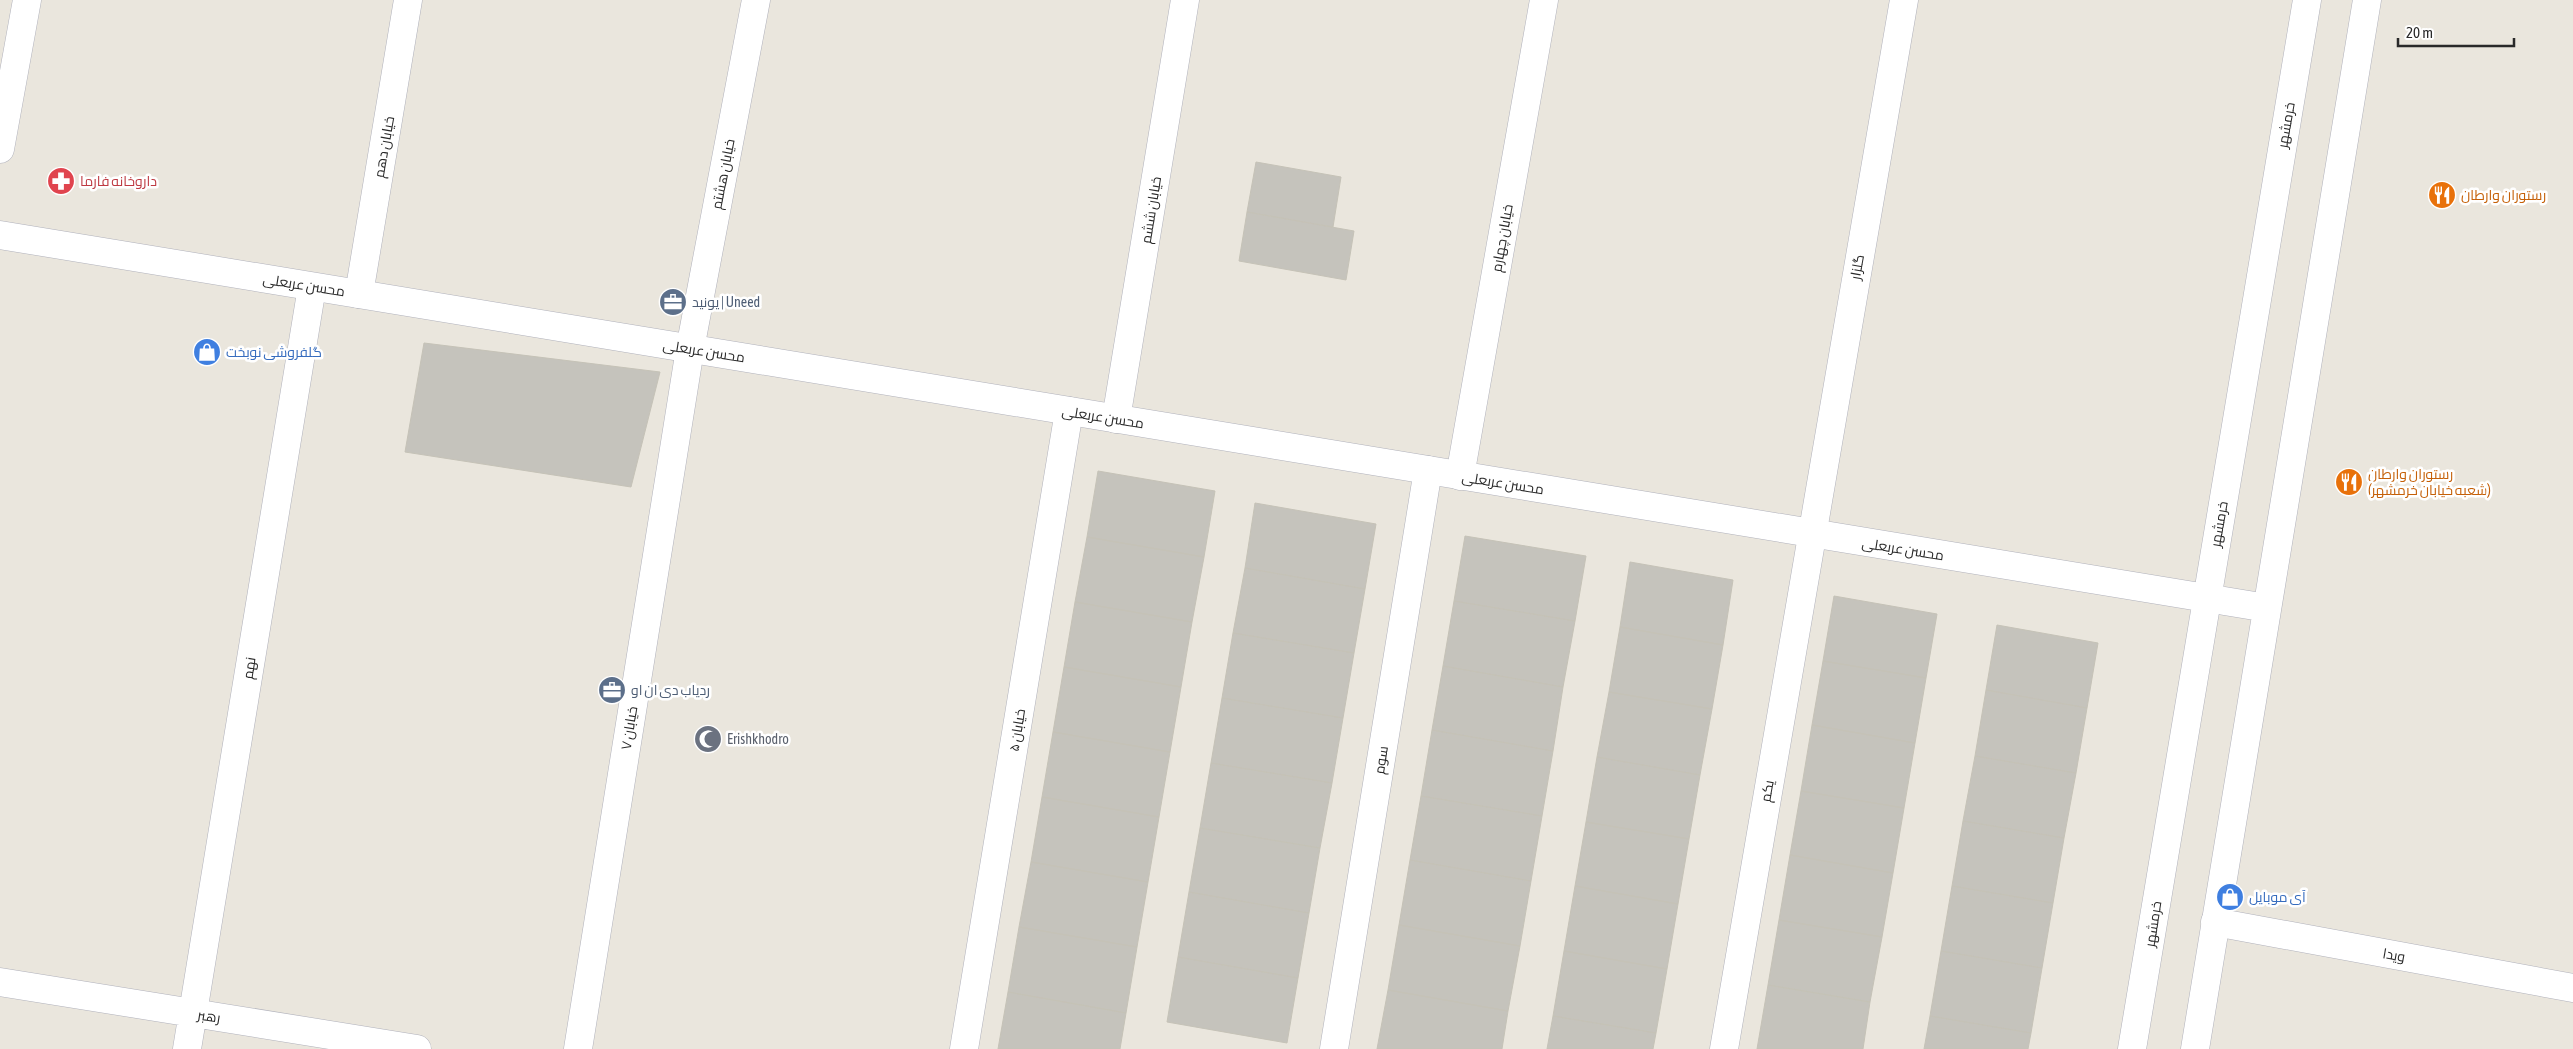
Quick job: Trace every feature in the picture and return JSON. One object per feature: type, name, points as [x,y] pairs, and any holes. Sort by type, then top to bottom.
[{"type":"street","points":[[0,148],[27,0]]},
{"type":"street","name":"خیابان دهم","points":[[359,294],[408,0]]},
{"type":"street","name":"خیابان هشتم","points":[[690,349],[756,0]]},
{"type":"street","name":"خیابان ششم","points":[[1116,419],[1185,0]]},
{"type":"street","name":"خیابان چهارم","points":[[1460,476],[1544,0]]},
{"type":"street","name":"گلزار","points":[[1811,534],[1904,0]]},
{"type":"street","name":"خرمشهر","points":[[2132,1049],[2307,0]]},
{"type":"street","points":[[2195,1049],[2366,0]]},
{"type":"street","name":"محسن عربعلی","points":[[0,235],[2267,608]]},
{"type":"street","name":"نهم","points":[[187,1049],[312,287]]},
{"type":"street","name":"خیابان ۷","points":[[578,1049],[690,349]]},
{"type":"street","name":"خیابان ۵","points":[[964,1049],[1070,412]]},
{"type":"street","name":"سوم","points":[[1334,1049],[1428,470]]},
{"type":"street","name":"یکم","points":[[1724,1049],[1811,534]]},
{"type":"street","name":"ویدا","points":[[2215,922],[2573,988]]},
{"type":"street","name":"رهبر","points":[[0,982],[417,1049]]},
{"type":"building","points":[[1256,162],[1341,177],[1333,227],[1247,212]]},
{"type":"building","points":[[1247,212],[1354,231],[1346,280],[1239,261]]},
{"type":"building","points":[[424,343],[660,372],[631,487],[405,452]]},
{"type":"building","points":[[1098,471],[1215,491],[1204,557],[1087,537]]},
{"type":"building","points":[[1255,503],[1376,524],[1365,589],[1245,568]]},
{"type":"building","points":[[1465,536],[1586,556],[1575,621],[1454,601]]},
{"type":"building","points":[[1087,537],[1204,557],[1192,622],[1075,602]]},
{"type":"building","points":[[1630,562],[1733,580],[1723,645],[1620,627]]},
{"type":"building","points":[[1245,568],[1365,589],[1354,653],[1233,633]]},
{"type":"building","points":[[1834,596],[1937,614],[1926,678],[1823,661]]},
{"type":"building","points":[[1454,601],[1575,621],[1563,687],[1443,666]]},
{"type":"building","points":[[1075,602],[1192,622],[1181,687],[1064,667]]},
{"type":"building","points":[[1997,625],[2098,643],[2087,708],[1986,690]]},
{"type":"building","points":[[1620,627],[1723,645],[1712,709],[1609,692]]},
{"type":"building","points":[[1233,633],[1354,653],[1343,718],[1222,698]]},
{"type":"building","points":[[1823,661],[1926,678],[1915,743],[1812,725]]},
{"type":"building","points":[[1443,666],[1563,687],[1553,751],[1432,730]]},
{"type":"building","points":[[1064,667],[1181,687],[1170,752],[1053,732]]},
{"type":"building","points":[[1986,690],[2087,708],[2076,773],[1975,756]]},
{"type":"building","points":[[1609,692],[1712,709],[1700,775],[1597,757]]},
{"type":"building","points":[[1222,698],[1343,718],[1332,783],[1211,763]]},
{"type":"building","points":[[1812,725],[1915,743],[1904,808],[1801,791]]},
{"type":"building","points":[[1432,730],[1553,751],[1542,816],[1421,796]]},
{"type":"building","points":[[1053,732],[1170,752],[1159,817],[1042,797]]},
{"type":"building","points":[[1975,756],[2076,773],[2064,838],[1963,821]]},
{"type":"building","points":[[1597,757],[1700,775],[1689,839],[1586,822]]},
{"type":"building","points":[[1211,763],[1332,783],[1320,848],[1200,828]]},
{"type":"building","points":[[1801,791],[1904,808],[1893,873],[1790,855]]},
{"type":"building","points":[[1421,796],[1542,816],[1531,881],[1410,860]]},
{"type":"building","points":[[1042,797],[1159,817],[1148,882],[1031,862]]},
{"type":"building","points":[[1963,821],[2064,838],[2053,903],[1952,886]]},
{"type":"building","points":[[1586,822],[1689,839],[1678,904],[1575,886]]},
{"type":"building","points":[[1200,828],[1320,848],[1309,913],[1189,892]]},
{"type":"building","points":[[1790,855],[1893,873],[1882,937],[1779,920]]},
{"type":"building","points":[[1410,860],[1531,881],[1520,946],[1399,925]]},
{"type":"building","points":[[1031,862],[1148,882],[1137,947],[1019,927]]},
{"type":"building","points":[[1575,886],[1678,904],[1667,969],[1564,951]]},
{"type":"building","points":[[1952,886],[2053,903],[2042,968],[1941,951]]},
{"type":"building","points":[[1189,892],[1309,913],[1298,978],[1178,957]]},
{"type":"building","points":[[1779,920],[1882,937],[1870,1002],[1768,985]]},
{"type":"building","points":[[1399,925],[1520,946],[1508,1011],[1388,990]]},
{"type":"building","points":[[1019,927],[1137,947],[1126,1013],[1008,992]]},
{"type":"building","points":[[1564,951],[1667,969],[1656,1033],[1553,1016]]},
{"type":"building","points":[[1941,951],[2042,968],[2031,1033],[1930,1016]]},
{"type":"building","points":[[1178,957],[1298,978],[1287,1043],[1167,1022]]},
{"type":"building","points":[[1768,985],[1870,1002],[1863,1049],[1757,1049]]},
{"type":"building","points":[[1388,990],[1508,1011],[1502,1049],[1377,1049]]},
{"type":"building","points":[[1008,992],[1126,1013],[1120,1049],[998,1049]]},
{"type":"building","points":[[1553,1016],[1656,1033],[1653,1049],[1547,1049]]},
{"type":"building","points":[[1930,1016],[2031,1033],[2028,1049],[1924,1049]]},
{"type":"place","name":"داروخانه فارما","points":[[61,181]]},
{"type":"place","name":"رستوران وارطان","points":[[2442,195]]},
{"type":"place","name":"یونید | Uneed","points":[[673,302]]},
{"type":"place","name":"گلفروشی نوبخت","points":[[207,352]]},
{"type":"place","name":"رستوران وارطان (شعبه خیابان خرمشهر)","points":[[2349,482]]},
{"type":"place","name":"ردیاب دی ان او","points":[[612,690]]},
{"type":"place","name":"Erishkhodro","points":[[708,739]]},
{"type":"place","name":"آی موبایل","points":[[2230,897]]}]
